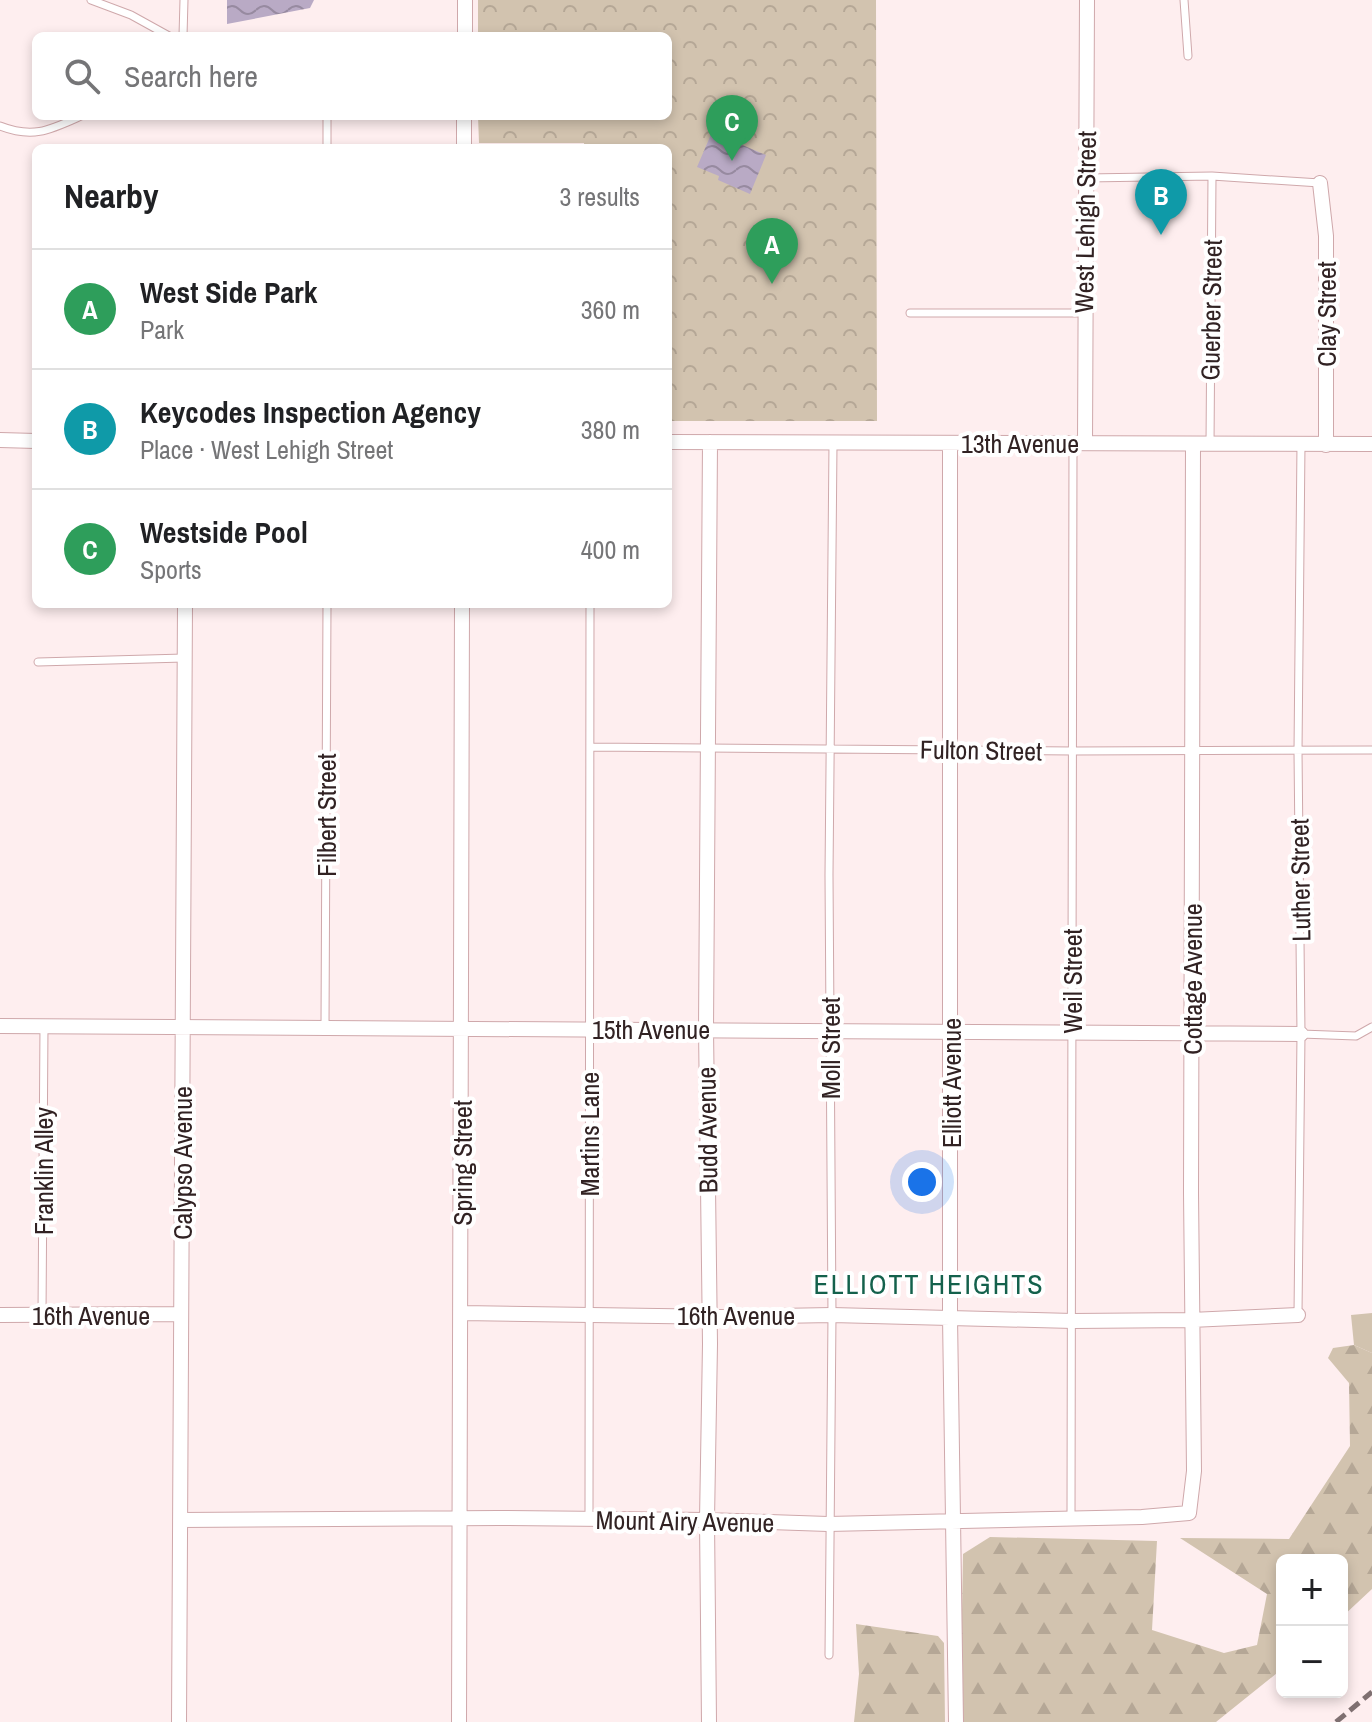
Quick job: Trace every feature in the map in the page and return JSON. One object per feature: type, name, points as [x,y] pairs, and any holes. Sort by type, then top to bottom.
[{"type":"street","points":[[465,0],[465,32]]},
{"type":"street","name":"West Lehigh Street","points":[[1079,443],[1084,313],[1087,0]]},
{"type":"street","points":[[464,120],[464,144]]},
{"type":"street","name":"Clay Street","points":[[1320,183],[1326,236],[1326,445]]},
{"type":"street","points":[[0,440],[32,441]]},
{"type":"street","name":"13th Avenue","points":[[672,442],[1372,444]]},
{"type":"street","name":"Budd Avenue","points":[[709,1722],[706,1029],[710,442]]},
{"type":"street","name":"Elliott Avenue","points":[[950,443],[950,1317],[956,1722]]},
{"type":"street","name":"Cottage Avenue","points":[[1189,1513],[1194,1471],[1191,1320],[1193,445]]},
{"type":"street","name":"Calypso Avenue","points":[[179,1722],[185,608]]},
{"type":"street","name":"Spring Street","points":[[459,1722],[462,608]]},
{"type":"street","name":"15th Avenue","points":[[0,1026],[1301,1034]]},
{"type":"street","name":"16th Avenue","points":[[462,1313],[832,1315],[1073,1321],[1298,1315]]},
{"type":"street","name":"16th Avenue","points":[[0,1315],[181,1314]]},
{"type":"street","name":"Mount Airy Avenue","points":[[180,1520],[589,1519],[828,1524],[1189,1513]]},
{"type":"lane","points":[[91,0],[131,15],[162,32]]},
{"type":"lane","points":[[183,32],[184,0]]},
{"type":"lane","points":[[1184,0],[1188,56]]},
{"type":"lane","points":[[4,128],[37,134],[71,120]]},
{"type":"lane","points":[[327,120],[327,144]]},
{"type":"lane","points":[[1086,178],[1212,176],[1320,183]]},
{"type":"lane","name":"Guerber Street","points":[[1210,445],[1212,176]]},
{"type":"lane","points":[[910,313],[1084,313]]},
{"type":"lane","name":"Moll Street","points":[[829,1655],[833,441]]},
{"type":"lane","name":"Weil Street","points":[[1071,1518],[1073,751],[1079,443]]},
{"type":"lane","name":"Luther Street","points":[[1298,1315],[1301,444]]},
{"type":"lane","name":"Filbert Street","points":[[325,1027],[327,608]]},
{"type":"lane","name":"Martins Lane","points":[[589,1519],[590,608]]},
{"type":"lane","points":[[38,662],[185,658]]},
{"type":"lane","name":"Fulton Street","points":[[590,747],[1372,750]]},
{"type":"lane","name":"Franklin Alley","points":[[42,1315],[44,1026]]},
{"type":"lane","points":[[1301,1034],[1356,1036],[1372,1027]]},
{"type":"green space","points":[[478,0],[876,0],[877,421],[672,421],[672,144],[479,143],[478,120],[672,120],[672,32],[478,32]]},
{"type":"green space","points":[[1372,1313],[1372,1353],[1354,1345],[1351,1315]]},
{"type":"green space","points":[[1354,1345],[1372,1353],[1372,1589],[1348,1611],[1348,1554],[1276,1554],[1276,1674],[1216,1722],[960,1722],[963,1554],[990,1537],[1157,1541],[1152,1630],[1224,1653],[1257,1645],[1267,1594],[1180,1538],[1289,1539],[1350,1446],[1349,1383],[1328,1358],[1333,1348]]},
{"type":"green space","points":[[856,1624],[938,1636],[944,1643],[945,1722],[854,1722],[859,1674]]},
{"type":"water","points":[[227,0],[314,0],[310,8],[227,24]]},
{"type":"water","points":[[712,132],[766,155],[750,194],[697,167]]},
{"type":"railway","points":[[1336,1722],[1372,1692]]},
{"type":"place","name":"Westside Pool","points":[[732,161]]},
{"type":"place","name":"Keycodes Inspection Agency","points":[[1161,235]]},
{"type":"place","name":"West Side Park","points":[[772,284]]},
{"type":"district","name":"ELLIOTT HEIGHTS","points":[[929,1284]]}]
